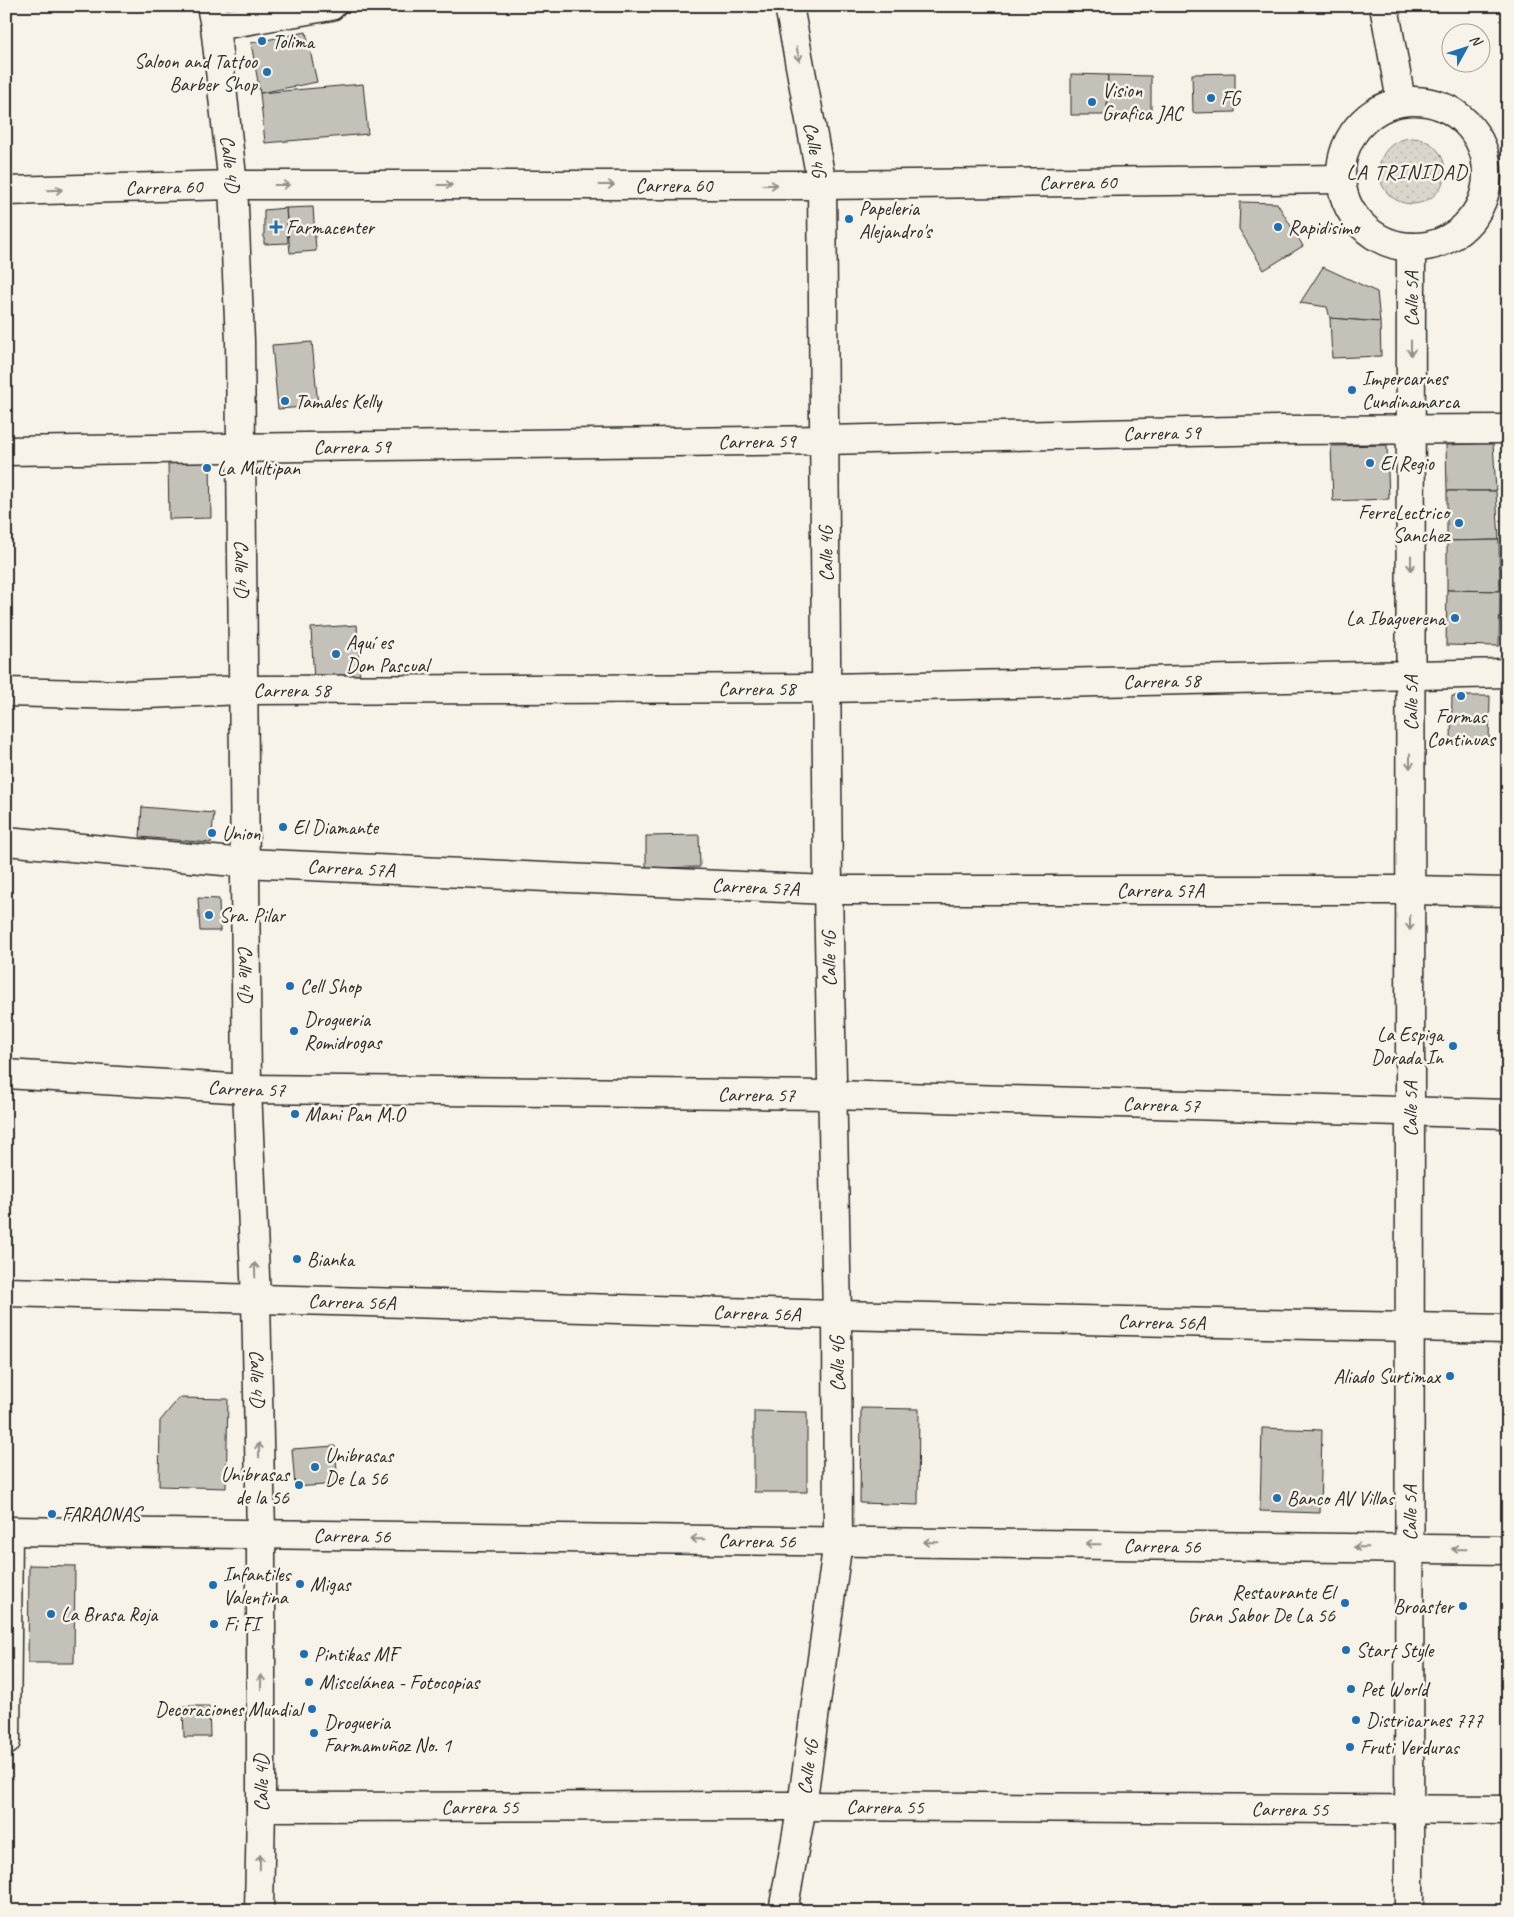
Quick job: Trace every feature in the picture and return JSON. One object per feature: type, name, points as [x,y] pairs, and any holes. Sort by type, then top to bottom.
[{"type":"street","points":[[213,16],[331,6]]},
{"type":"street","name":"Calle 4G","points":[[783,1911],[802,1806],[838,1541],[828,890],[822,186],[789,6]]},
{"type":"street","points":[[1384,6],[1400,101]]},
{"type":"street","name":"Calle 4D","points":[[213,16],[233,185],[240,341],[247,1089],[256,1299],[261,1534],[259,1911]]},
{"type":"street","points":[[1400,101],[1423,101],[1444,107],[1462,119],[1477,136],[1485,157],[1497,179],[1471,220],[1454,235],[1434,245],[1411,247],[1390,243],[1371,234],[1356,219],[1345,200],[1341,180],[1342,158],[1354,132],[1363,121],[1380,108],[1400,101]]},
{"type":"street","name":"Carrera 60","points":[[6,191],[233,185],[822,186],[1341,180]]},
{"type":"street","name":"Calle 5A","points":[[1409,1911],[1411,247]]},
{"type":"street","name":"Carrera 59","points":[[6,452],[825,440],[1278,430],[1508,430]]},
{"type":"street","name":"Carrera 58","points":[[6,692],[122,695],[243,690],[827,688],[1508,673]]},
{"type":"street","name":"Carrera 57A","points":[[6,842],[245,863],[828,890],[1410,890],[1508,892]]},
{"type":"street","name":"Carrera 57","points":[[6,1074],[247,1089],[832,1095],[1508,1114]]},
{"type":"street","name":"Carrera 56A","points":[[6,1292],[836,1315],[1508,1329]]},
{"type":"street","points":[[6,1741],[7,1531]]},
{"type":"street","name":"Carrera 56","points":[[7,1531],[1508,1550]]},
{"type":"street","name":"Carrera 55","points":[[261,1807],[802,1806],[1508,1810]]},
{"type":"shaded area","points":[[1412,138],[1425,141],[1435,148],[1442,158],[1445,171],[1442,184],[1435,194],[1425,201],[1412,204],[1399,201],[1389,194],[1382,184],[1379,171],[1382,158],[1389,148],[1399,141]]},
{"type":"building","points":[[306,32],[317,82],[260,93],[251,43]]},
{"type":"building","points":[[1235,73],[1235,112],[1193,113],[1192,74]]},
{"type":"building","points":[[1071,74],[1108,75],[1107,115],[1071,115]]},
{"type":"building","points":[[1108,75],[1151,76],[1151,117],[1107,115]]},
{"type":"building","points":[[363,84],[368,134],[265,143],[260,93]]},
{"type":"building","points":[[1240,202],[1277,203],[1303,246],[1264,270],[1239,229]]},
{"type":"building","points":[[313,207],[316,251],[290,253],[286,208]]},
{"type":"building","name":"Farmacenter","points":[[286,208],[288,243],[264,244],[264,210]]},
{"type":"building","points":[[1323,267],[1377,292],[1380,322],[1330,318],[1327,307],[1300,303]]},
{"type":"building","points":[[1330,318],[1380,322],[1381,356],[1332,358]]},
{"type":"building","points":[[312,342],[318,406],[278,409],[272,345]]},
{"type":"building","points":[[1493,443],[1496,491],[1447,491],[1446,445]]},
{"type":"building","points":[[1387,445],[1389,499],[1333,501],[1331,446]]},
{"type":"building","points":[[168,461],[210,461],[211,518],[169,519]]},
{"type":"building","points":[[1447,491],[1496,491],[1499,540],[1447,541]]},
{"type":"building","points":[[1499,540],[1500,591],[1447,590],[1447,541]]},
{"type":"building","points":[[1447,590],[1500,591],[1499,646],[1446,645]]},
{"type":"building","name":"Aquí es Don Pascual","points":[[357,625],[360,680],[314,682],[311,628]]},
{"type":"building","points":[[1452,696],[1490,696],[1489,742],[1451,742]]},
{"type":"building","points":[[6,764],[12,765],[8,819],[6,818]]},
{"type":"building","points":[[142,807],[214,813],[211,843],[140,837]]},
{"type":"building","points":[[699,835],[700,867],[646,868],[646,836]]},
{"type":"building","name":"Sra. Pilar","points":[[198,898],[219,899],[220,931],[200,931]]},
{"type":"building","points":[[179,1398],[228,1399],[226,1488],[159,1486],[160,1421]]},
{"type":"building","points":[[861,1408],[919,1409],[918,1505],[860,1503]]},
{"type":"building","points":[[754,1411],[807,1412],[807,1492],[754,1492]]},
{"type":"building","points":[[1262,1428],[1322,1430],[1320,1513],[1260,1511]]},
{"type":"building","name":"Unibrasas De La 56","points":[[335,1446],[338,1484],[295,1487],[292,1449]]},
{"type":"building","name":"La Brasa Roja","points":[[29,1565],[75,1566],[74,1663],[28,1663]]},
{"type":"building","points":[[183,1706],[209,1706],[210,1737],[184,1737]]},
{"type":"place","name":"Tolima","points":[[262,41]]},
{"type":"place","name":"Saloon and Tattoo Barber Shop","points":[[267,72]]},
{"type":"place","name":"FG","points":[[1211,98]]},
{"type":"place","name":"Vision Grafica JAC","points":[[1092,102]]},
{"type":"place","name":"Papeleria Alejandro's","points":[[849,219]]},
{"type":"place","name":"Farmacenter","points":[[276,227]]},
{"type":"place","name":"Rapidisimo","points":[[1278,227]]},
{"type":"place","name":"Impercarnes Cundinamarca","points":[[1352,390]]},
{"type":"place","name":"Tamales Kelly","points":[[285,401]]},
{"type":"place","name":"El Regio","points":[[1370,463]]},
{"type":"place","name":"La Multipan","points":[[207,468]]},
{"type":"place","name":"FerreLectrico Sanchez","points":[[1459,523]]},
{"type":"place","name":"La Ibaguerena","points":[[1455,618]]},
{"type":"place","name":"Aquí es Don Pascual","points":[[336,654]]},
{"type":"place","name":"Formas Continuas","points":[[1461,696]]},
{"type":"place","name":"El Diamante","points":[[283,827]]},
{"type":"place","name":"Union","points":[[212,833]]},
{"type":"place","name":"Sra. Pilar","points":[[209,915]]},
{"type":"place","name":"Cell Shop","points":[[290,986]]},
{"type":"place","name":"Drogueria Romidrogas","points":[[294,1031]]},
{"type":"place","name":"La Espiga Dorada In","points":[[1453,1046]]},
{"type":"place","name":"Mani Pan M.O","points":[[295,1114]]},
{"type":"place","name":"Bianka","points":[[297,1259]]},
{"type":"place","name":"Aliado Surtimax","points":[[1450,1376]]},
{"type":"place","name":"Unibrasas De La 56","points":[[315,1467]]},
{"type":"place","name":"Unibrasas de la 56","points":[[299,1485]]},
{"type":"place","name":"Banco AV Villas","points":[[1277,1498]]},
{"type":"place","name":"FARAONAS","points":[[52,1514]]},
{"type":"place","name":"Migas","points":[[300,1584]]},
{"type":"place","name":"Infantiles Valentina","points":[[213,1585]]},
{"type":"place","name":"Restaurante El Gran Sabor De La 56","points":[[1345,1603]]},
{"type":"place","name":"Broaster","points":[[1463,1606]]},
{"type":"place","name":"La Brasa Roja","points":[[51,1614]]},
{"type":"place","name":"Fi FI","points":[[214,1624]]},
{"type":"place","name":"Start Style","points":[[1346,1650]]},
{"type":"place","name":"Pintikas MF","points":[[304,1654]]},
{"type":"place","name":"Miscelánea - Fotocopias","points":[[309,1682]]},
{"type":"place","name":"Pet World","points":[[1351,1689]]},
{"type":"place","name":"Decoraciones Mundial","points":[[312,1709]]},
{"type":"place","name":"Districarnes 777","points":[[1356,1720]]},
{"type":"place","name":"Drogueria Farmamuñoz No. 1","points":[[314,1733]]},
{"type":"place","name":"Fruti Verduras","points":[[1350,1747]]},
{"type":"district","name":"LA TRINIDAD","points":[[1407,172]]}]
